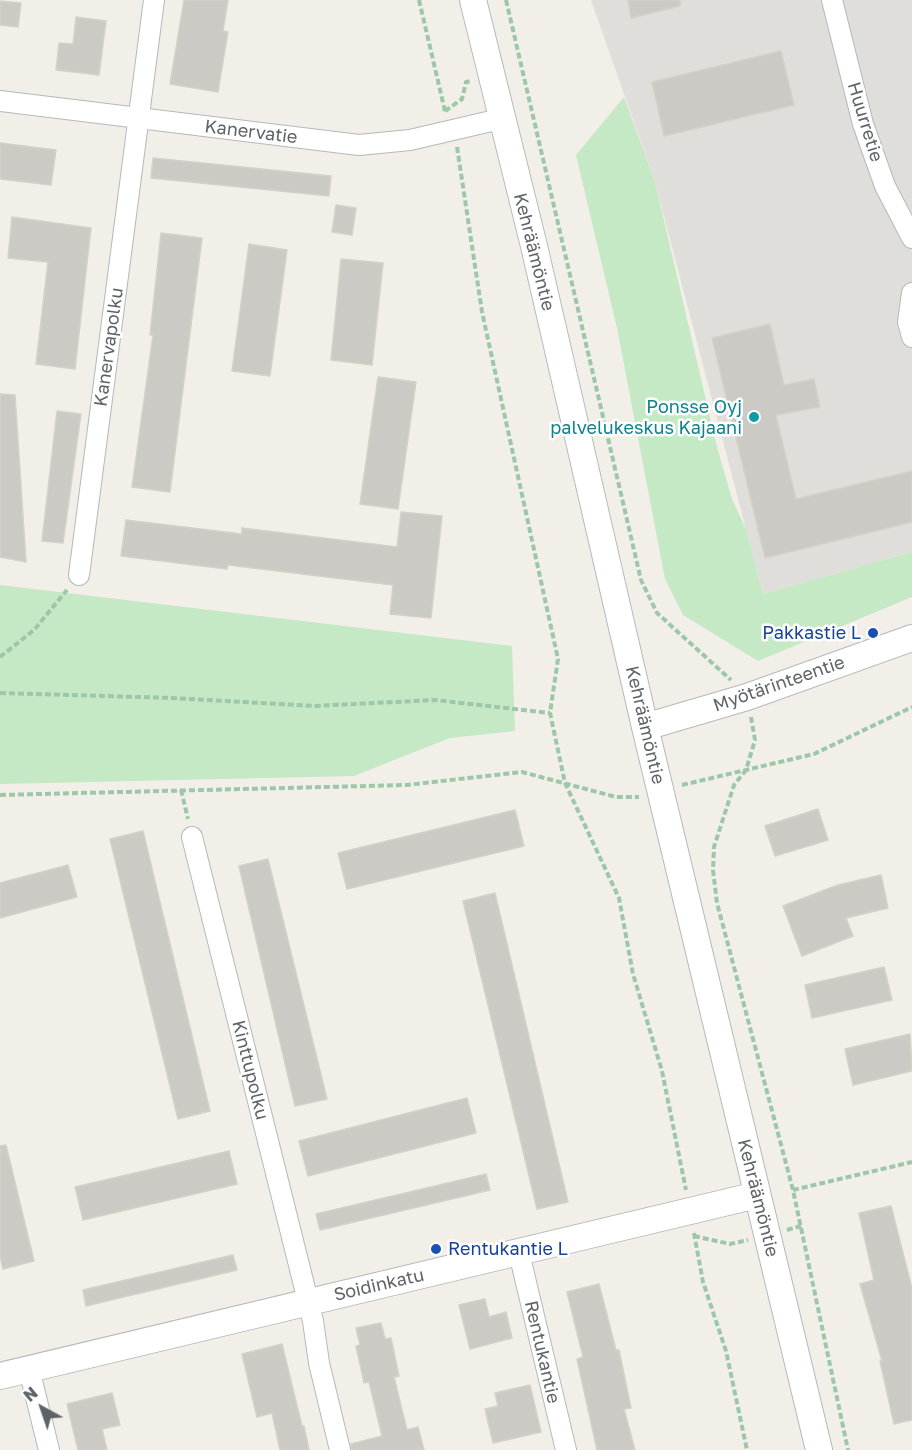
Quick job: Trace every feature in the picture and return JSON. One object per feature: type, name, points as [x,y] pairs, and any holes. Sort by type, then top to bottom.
[{"type":"street","name":"Kanervapolku","points":[[79,575],[154,0]]},
{"type":"street","name":"Kehräämöntie","points":[[473,0],[500,119],[534,246],[645,727],[819,1450]]},
{"type":"street","name":"Huurretie","points":[[832,0],[863,124],[885,186],[912,238]]},
{"type":"street","name":"Kanervatie","points":[[0,101],[139,120],[359,145],[410,140],[500,119]]},
{"type":"street","points":[[912,293],[908,322],[912,337]]},
{"type":"street","name":"Myötärinteentie","points":[[645,727],[747,697],[912,638]]},
{"type":"street","name":"Kinttupolku","points":[[192,837],[307,1302]]},
{"type":"street","name":"Soidinkatu","points":[[0,1376],[519,1253],[690,1227],[757,1195]]},
{"type":"street","name":"Rentukantie","points":[[519,1253],[566,1450]]},
{"type":"street","points":[[307,1302],[340,1450]]},
{"type":"street","points":[[29,1369],[49,1450]]},
{"type":"path","points":[[419,0],[445,111]]},
{"type":"path","points":[[434,114],[445,111],[462,99],[466,82],[521,68]]},
{"type":"path","points":[[454,130],[483,312],[558,659],[550,713],[565,783],[619,898],[633,974],[662,1071],[690,1227],[703,1282],[726,1351],[747,1450]]},
{"type":"path","points":[[0,657],[34,630],[79,575]]},
{"type":"path","points":[[0,693],[314,706],[435,700],[550,713]]},
{"type":"path","points":[[681,786],[814,754],[912,707]]},
{"type":"path","points":[[0,795],[406,785],[522,772],[616,797],[639,796]]},
{"type":"path","points":[[180,790],[192,837]]},
{"type":"path","points":[[793,1190],[912,1162]]},
{"type":"path","points":[[690,1227],[730,1244],[801,1226]]},
{"type":"shaded area","points":[[591,0],[912,0],[912,552],[763,594],[655,182]]},
{"type":"green space","points":[[624,97],[655,182],[717,447],[732,499],[746,529],[763,594],[912,552],[912,597],[758,661],[683,615],[665,579],[617,328],[576,155]]},
{"type":"green space","points":[[0,585],[512,646],[515,731],[450,738],[354,776],[0,784]]},
{"type":"building","points":[[184,0],[228,0],[223,31],[228,32],[218,92],[170,84]]},
{"type":"building","points":[[628,0],[680,0],[680,6],[631,18]]},
{"type":"building","points":[[0,1],[21,3],[18,27],[0,25]]},
{"type":"building","points":[[76,17],[106,21],[99,75],[56,70],[59,43],[73,44]]},
{"type":"building","points":[[781,51],[794,105],[664,136],[652,82]]},
{"type":"building","points":[[0,143],[56,150],[51,185],[0,179]]},
{"type":"building","points":[[153,158],[331,176],[329,196],[151,178]]},
{"type":"building","points":[[336,205],[356,208],[352,235],[332,232]]},
{"type":"building","points":[[12,217],[91,228],[75,369],[36,364],[48,262],[8,258]]},
{"type":"building","points":[[161,233],[202,238],[170,492],[132,487],[153,335],[150,335]]},
{"type":"building","points":[[249,244],[287,250],[270,376],[232,371]]},
{"type":"building","points":[[341,259],[383,263],[372,365],[331,360]]},
{"type":"building","name":"Ponsse Oyj palvelukeskus Kajaani","points":[[770,324],[784,385],[814,379],[820,407],[776,415],[796,499],[912,471],[912,522],[765,558],[712,338]]},
{"type":"building","points":[[378,377],[416,382],[398,509],[360,504]]},
{"type":"building","points":[[0,394],[15,395],[26,562],[0,557]]},
{"type":"building","points":[[57,411],[81,414],[63,543],[42,541]]},
{"type":"building","points":[[401,512],[442,516],[431,618],[390,614],[393,585],[228,565],[227,569],[121,556],[126,520],[242,534],[242,528],[397,547]]},
{"type":"building","points":[[818,809],[828,840],[775,856],[765,826]]},
{"type":"building","points":[[515,810],[524,846],[347,889],[338,853]]},
{"type":"building","points":[[143,831],[210,1111],[178,1119],[110,839]]},
{"type":"building","points":[[268,859],[327,1099],[295,1106],[239,866]]},
{"type":"building","points":[[68,865],[77,897],[0,918],[0,883]]},
{"type":"building","points":[[881,875],[888,908],[846,918],[853,936],[802,956],[783,906],[838,885]]},
{"type":"building","points":[[495,893],[568,1202],[537,1209],[463,901]]},
{"type":"building","points":[[884,967],[892,1000],[812,1018],[805,985]]},
{"type":"building","points":[[910,1034],[912,1071],[853,1085],[845,1049]]},
{"type":"building","points":[[467,1098],[476,1133],[308,1176],[299,1141]]},
{"type":"building","points":[[6,1145],[34,1261],[3,1269],[0,1256],[0,1146]]},
{"type":"building","points":[[229,1151],[237,1184],[83,1220],[75,1187]]},
{"type":"building","points":[[486,1174],[490,1190],[320,1230],[316,1214]]},
{"type":"building","points":[[891,1206],[912,1288],[912,1420],[894,1424],[880,1361],[882,1361],[860,1284],[874,1280],[859,1213]]},
{"type":"building","points":[[233,1255],[237,1270],[86,1306],[83,1290]]},
{"type":"building","points":[[599,1284],[616,1350],[619,1350],[631,1408],[624,1409],[635,1450],[597,1450],[577,1359],[583,1357],[567,1292]]},
{"type":"building","points":[[485,1299],[489,1317],[506,1312],[512,1338],[470,1349],[459,1305]]},
{"type":"building","points":[[381,1323],[385,1339],[391,1338],[399,1376],[394,1377],[407,1430],[418,1427],[424,1450],[352,1450],[351,1444],[382,1436],[369,1382],[364,1383],[356,1346],[360,1345],[356,1328]]},
{"type":"building","points":[[282,1344],[309,1450],[280,1450],[272,1413],[257,1417],[242,1354]]},
{"type":"building","points":[[530,1385],[541,1432],[493,1443],[485,1409],[498,1406],[495,1393]]},
{"type":"building","points":[[112,1393],[120,1425],[102,1429],[107,1450],[78,1450],[67,1404]]},
{"type":"place","name":"Ponsse Oyj palvelukeskus Kajaani","points":[[754,417]]},
{"type":"place","name":"Pakkastie L","points":[[873,633]]},
{"type":"place","name":"Rentukantie L","points":[[436,1249]]}]
